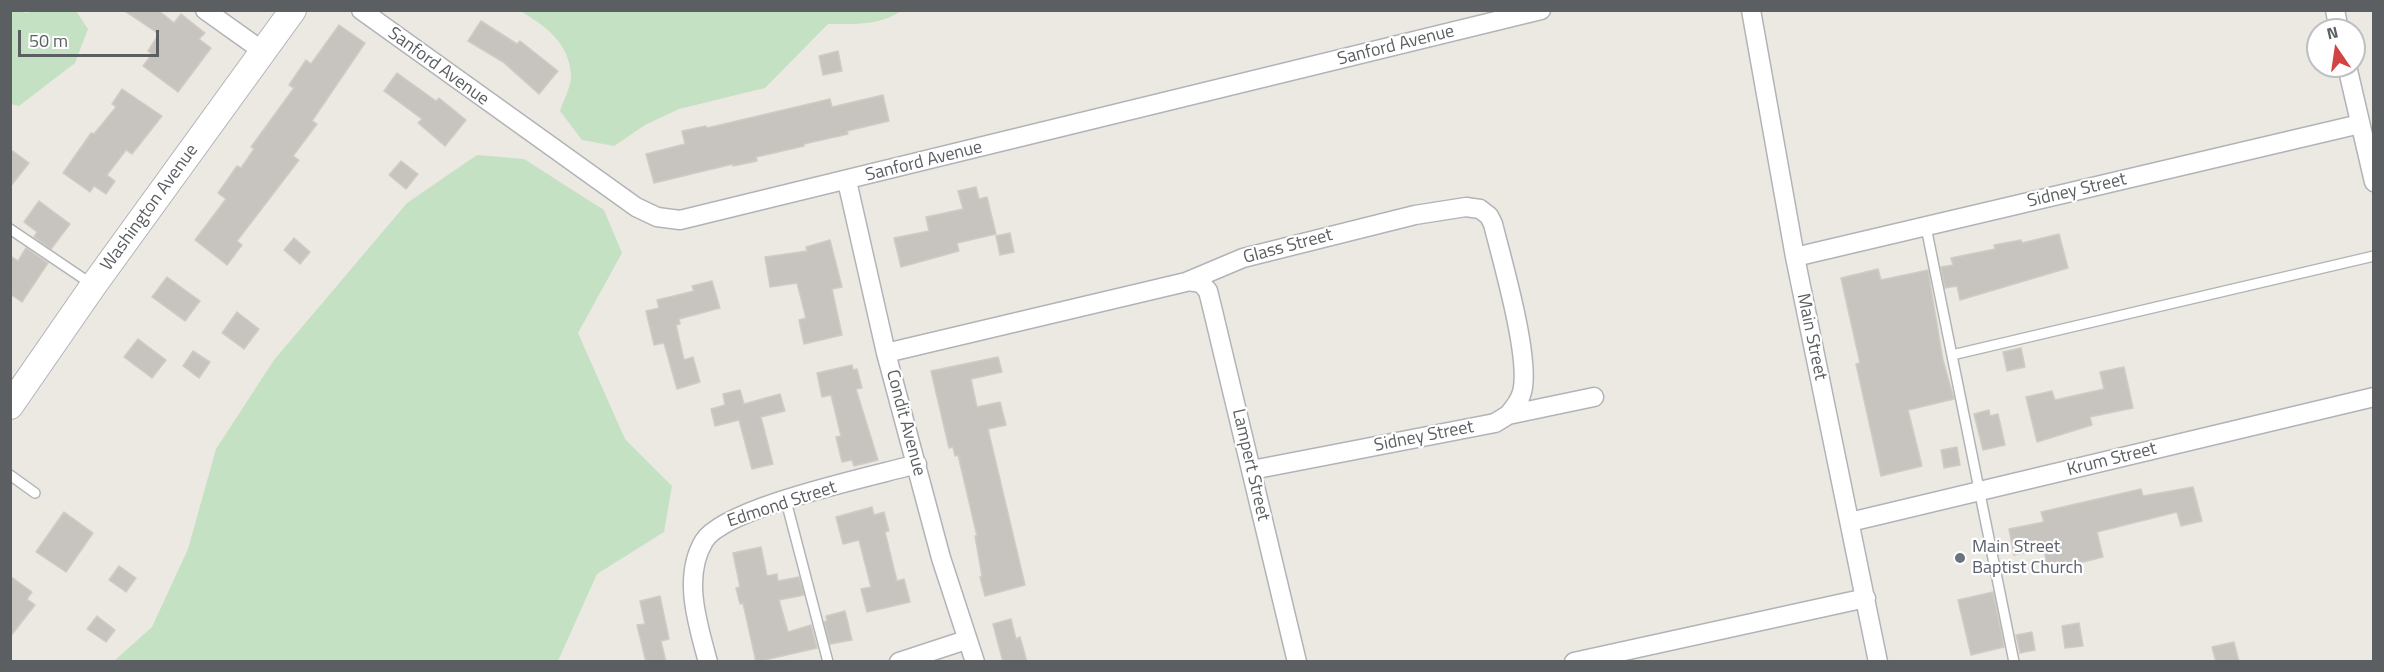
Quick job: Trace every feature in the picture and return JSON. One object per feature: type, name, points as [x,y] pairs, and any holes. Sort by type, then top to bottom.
[{"type":"main road","name":"Washington Avenue","points":[[10,406],[93,285],[293,10]]},
{"type":"street","points":[[205,10],[264,52]]},
{"type":"street","name":"Sanford Avenue","points":[[361,10],[636,207],[657,218],[680,220],[717,213],[1541,10]]},
{"type":"street","name":"Main Street","points":[[1751,10],[1795,257],[1878,662]]},
{"type":"street","points":[[2350,78],[2373,182]]},
{"type":"street","name":"Sidney Street","points":[[1795,257],[2360,124]]},
{"type":"street","name":"Condit Avenue","points":[[847,181],[886,353],[966,640],[975,662]]},
{"type":"street","name":"Glass Street","points":[[886,353],[1188,281],[1242,258],[1332,235],[1415,215],[1466,207],[1480,209],[1489,216],[1519,340],[1524,383],[1522,394],[1508,415]]},
{"type":"street","name":"Lampert Street","points":[[1188,281],[1201,283],[1208,291],[1296,662]]},
{"type":"street","name":"Sidney Street","points":[[1252,470],[1495,423],[1508,415],[1594,397]]},
{"type":"street","name":"Krum Street","points":[[1850,522],[1980,493],[2373,397]]},
{"type":"street","name":"Edmond Street","points":[[708,662],[698,624],[693,586],[696,561],[703,543],[720,525],[739,516],[786,501],[917,464]]},
{"type":"street","points":[[1574,662],[1866,597]]},
{"type":"street","points":[[899,662],[966,640]]},
{"type":"lane","points":[[1926,227],[2014,662]]},
{"type":"lane","points":[[10,229],[93,285]]},
{"type":"lane","points":[[1952,355],[2373,256]]},
{"type":"lane","points":[[10,475],[35,493]]},
{"type":"lane","points":[[786,501],[828,662]]},
{"type":"green space","points":[[11,10],[27,13],[76,11],[88,29],[75,63],[19,106],[11,104]]},
{"type":"green space","points":[[520,11],[901,11],[875,22],[828,24],[765,88],[679,109],[645,125],[614,146],[582,140],[560,111],[571,78],[565,53],[547,29]]},
{"type":"green space","points":[[477,155],[524,159],[604,210],[622,253],[578,333],[625,439],[672,486],[664,532],[597,574],[558,661],[114,661],[152,627],[188,549],[216,449],[274,360],[407,203]]},
{"type":"building","points":[[123,10],[158,10],[174,23],[181,14],[205,33],[199,39],[211,48],[178,92],[143,66],[152,54],[148,51],[159,34]]},
{"type":"building","points":[[481,21],[517,44],[520,41],[558,71],[539,94],[503,62],[468,41]]},
{"type":"building","points":[[339,25],[365,43],[312,121],[317,124],[293,156],[299,160],[237,241],[242,245],[227,265],[195,240],[226,199],[218,193],[237,166],[241,168],[254,149],[251,147],[294,88],[289,85],[306,60],[311,64]]},
{"type":"building","points":[[838,51],[842,71],[823,75],[819,56]]},
{"type":"building","points":[[397,73],[436,101],[439,98],[466,120],[445,146],[418,123],[422,119],[384,91]]},
{"type":"building","points":[[122,89],[162,116],[132,154],[126,150],[107,175],[115,181],[106,194],[94,186],[90,192],[63,173],[91,133],[94,134],[116,107],[112,104]]},
{"type":"building","points":[[883,95],[889,121],[847,131],[848,134],[804,144],[804,146],[756,157],[757,161],[733,166],[733,164],[654,183],[646,154],[685,144],[682,131],[706,126],[707,128],[830,99],[832,107]]},
{"type":"building","points":[[10,149],[29,163],[10,187]]},
{"type":"building","points":[[401,161],[418,174],[406,189],[389,175]]},
{"type":"building","points":[[976,187],[979,199],[987,197],[996,234],[957,243],[959,251],[901,267],[894,238],[929,231],[926,217],[963,209],[958,191]]},
{"type":"building","points":[[39,201],[70,224],[51,249],[34,237],[37,232],[24,222]]},
{"type":"building","points":[[1010,233],[1014,252],[1000,255],[996,236]]},
{"type":"building","points":[[2059,234],[2068,268],[1960,300],[1957,286],[1945,288],[1941,267],[1953,265],[1951,258],[1995,249],[1994,245],[2021,240],[2022,243]]},
{"type":"building","points":[[294,238],[310,252],[300,264],[284,250]]},
{"type":"building","points":[[830,240],[842,287],[832,289],[842,335],[804,344],[799,320],[806,318],[797,283],[770,287],[765,257],[807,251],[806,247]]},
{"type":"building","points":[[26,248],[48,263],[22,302],[10,294],[10,256],[18,261]]},
{"type":"building","points":[[1878,269],[1881,280],[1928,270],[1943,360],[1954,399],[1908,410],[1922,466],[1881,476],[1856,364],[1860,363],[1841,278]]},
{"type":"building","points":[[167,277],[200,301],[185,321],[152,297]]},
{"type":"building","points":[[712,281],[720,308],[679,319],[680,324],[676,325],[684,360],[693,357],[700,382],[677,389],[664,343],[654,345],[646,311],[659,308],[657,300],[694,291],[692,286]]},
{"type":"building","points":[[237,312],[259,329],[244,349],[222,333]]},
{"type":"building","points":[[138,339],[166,360],[152,378],[124,357]]},
{"type":"building","points":[[2021,348],[2025,367],[2007,371],[2003,352]]},
{"type":"building","points":[[193,351],[210,362],[199,378],[183,366]]},
{"type":"building","points":[[998,357],[1002,372],[971,379],[977,407],[1000,402],[1006,425],[988,429],[1025,585],[985,596],[980,577],[982,576],[975,536],[977,536],[958,455],[955,456],[953,447],[949,448],[931,371]]},
{"type":"building","points":[[852,365],[853,370],[857,369],[862,388],[856,389],[878,460],[854,466],[852,460],[842,462],[836,437],[841,436],[831,395],[822,397],[817,373]]},
{"type":"building","points":[[2124,367],[2133,408],[2090,417],[2092,425],[2037,442],[2026,397],[2052,391],[2055,400],[2104,389],[2100,372]]},
{"type":"building","points":[[740,390],[744,404],[780,394],[785,411],[761,417],[773,464],[752,469],[739,420],[715,426],[711,409],[725,405],[723,394]]},
{"type":"building","points":[[1989,410],[1990,416],[1998,414],[2005,445],[1983,450],[1974,414]]},
{"type":"building","points":[[1957,447],[1960,465],[1944,468],[1941,450]]},
{"type":"building","points":[[2193,487],[2202,521],[2181,526],[2177,512],[2097,532],[2103,557],[2048,571],[2044,549],[2014,555],[2009,529],[2044,522],[2041,512],[2141,489],[2143,496]]},
{"type":"building","points":[[872,507],[874,515],[884,512],[889,531],[885,532],[897,581],[904,579],[910,602],[867,612],[861,589],[871,587],[859,540],[843,544],[836,517]]},
{"type":"building","points":[[64,512],[93,533],[66,572],[36,552]]},
{"type":"building","points":[[761,547],[767,576],[777,574],[778,581],[799,577],[804,595],[779,600],[788,632],[811,625],[817,648],[756,662],[743,603],[740,604],[736,588],[740,587],[733,553]]},
{"type":"building","points":[[119,566],[136,578],[126,592],[109,580]]},
{"type":"building","points":[[10,576],[32,592],[27,599],[35,605],[10,637]]},
{"type":"building","points":[[1993,592],[2004,647],[1971,655],[1958,600]]},
{"type":"building","points":[[660,596],[669,639],[661,641],[666,662],[646,662],[637,625],[645,624],[640,601]]},
{"type":"building","points":[[845,611],[852,640],[830,644],[824,622],[827,621],[826,616]]},
{"type":"building","points":[[97,616],[115,630],[106,642],[87,629]]},
{"type":"building","points":[[1011,619],[1016,639],[1020,637],[1027,662],[1003,662],[993,624]]},
{"type":"building","points":[[2079,623],[2083,646],[2065,648],[2062,626]]},
{"type":"building","points":[[2032,632],[2035,650],[2020,653],[2016,635]]},
{"type":"building","points":[[2234,642],[2239,662],[2216,662],[2212,647]]},
{"type":"place","name":"Main Street Baptist Church","points":[[1960,558]]}]
